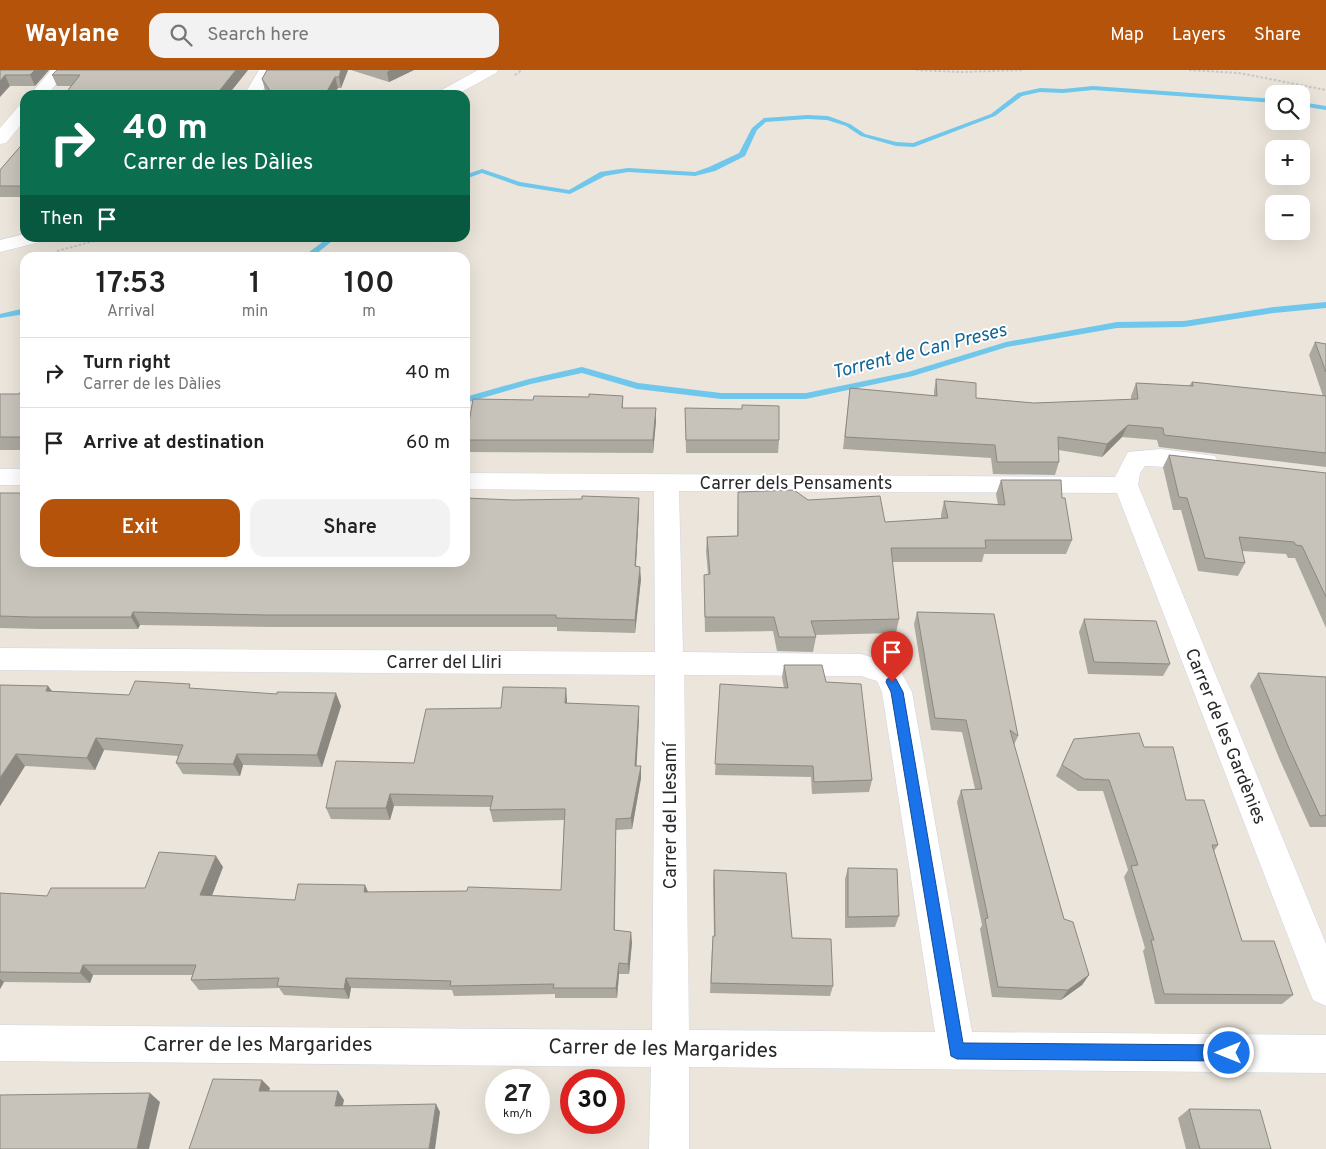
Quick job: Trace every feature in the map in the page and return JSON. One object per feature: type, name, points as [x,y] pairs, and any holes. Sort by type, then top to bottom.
[{"type":"street","points":[[42,90],[60,70]]},
{"type":"street","points":[[255,90],[267,70]]},
{"type":"street","points":[[438,90],[474,70]]},
{"type":"street","points":[[453,90],[490,70]]},
{"type":"street","points":[[0,139],[20,116]]},
{"type":"street","points":[[0,238],[20,233]]},
{"type":"street","points":[[0,246],[20,241]]},
{"type":"street","points":[[1126,485],[1128,473],[1137,458],[1162,457],[1229,465]]},
{"type":"street","points":[[0,477],[20,477]]},
{"type":"street","name":"Carrer dels Pensaments","points":[[470,481],[1126,485]]},
{"type":"street","name":"Carrer del Llesamí","points":[[666,483],[669,664],[670,1149]]},
{"type":"street","name":"Carrer de les Gardènies","points":[[1126,485],[1326,988]]},
{"type":"street","name":"Carrer del Lliri","points":[[0,659],[861,665],[886,673],[897,692],[957,1051]]},
{"type":"street","name":"Carrer de les Margarides","points":[[0,1042],[1326,1054]]},
{"type":"path","points":[[916,70],[962,72],[1024,70]]},
{"type":"path","points":[[1189,70],[1239,73],[1326,90]]},
{"type":"path","points":[[55,251],[90,242]]},
{"type":"building","points":[[0,70],[35,70],[30,75],[5,75],[0,81]]},
{"type":"building","points":[[57,70],[236,70],[220,90],[68,90],[80,75],[52,75]]},
{"type":"building","points":[[267,70],[341,70],[339,77],[335,77],[328,90],[270,90],[262,79]]},
{"type":"building","points":[[20,147],[20,186],[0,186],[0,170]]},
{"type":"building","points":[[1315,342],[1326,344],[1326,372]]},
{"type":"building","points":[[936,379],[976,383],[976,398],[1034,403],[1138,399],[1136,383],[1193,386],[1192,382],[1326,396],[1326,453],[1164,435],[1163,428],[1128,425],[1107,444],[1058,437],[1059,462],[997,462],[995,445],[845,437],[850,388],[937,396]]},
{"type":"building","points":[[20,393],[20,437],[0,437],[0,394]]},
{"type":"building","points":[[589,394],[623,396],[622,408],[656,408],[653,440],[470,440],[470,417],[473,399],[533,400],[534,396],[589,397]]},
{"type":"building","points":[[742,405],[779,406],[779,440],[686,440],[685,408],[742,409]]},
{"type":"building","points":[[1169,455],[1326,473],[1326,597],[1302,546],[1296,545],[1294,542],[1239,537],[1245,563],[1205,558],[1187,498],[1179,497]]},
{"type":"building","points":[[1001,480],[1061,480],[1062,498],[1065,498],[1072,540],[985,540],[986,548],[891,548],[899,619],[811,621],[816,637],[779,637],[774,617],[705,617],[704,575],[710,574],[707,537],[738,536],[738,492],[794,490],[808,500],[880,496],[885,522],[948,518],[944,501],[1005,505]]},
{"type":"building","points":[[0,493],[20,493],[20,567],[470,567],[470,498],[582,499],[582,496],[639,498],[635,566],[640,567],[635,620],[556,618],[556,615],[265,615],[133,612],[131,617],[0,616]]},
{"type":"building","points":[[917,612],[994,614],[1018,736],[1010,730],[1064,919],[1073,922],[1089,975],[1068,990],[998,987],[985,919],[988,918],[961,790],[982,789],[966,720],[935,718]]},
{"type":"building","points":[[1084,619],[1156,621],[1170,664],[1094,662]]},
{"type":"building","points":[[784,665],[822,665],[826,682],[861,684],[872,780],[814,782],[813,766],[715,764],[720,684],[788,688]]},
{"type":"building","points":[[1258,673],[1326,677],[1326,815],[1320,816],[1288,746]]},
{"type":"building","points":[[135,681],[190,684],[189,688],[277,694],[277,692],[336,693],[317,755],[237,754],[233,764],[176,763],[183,745],[96,738],[87,758],[16,754],[0,778],[0,685],[48,686],[46,691],[129,695]]},
{"type":"building","points":[[503,687],[566,688],[565,703],[639,706],[635,766],[641,766],[631,818],[616,819],[614,930],[631,932],[628,964],[619,963],[616,988],[553,988],[554,984],[450,986],[451,981],[346,978],[344,989],[277,986],[279,978],[191,980],[196,965],[83,965],[80,973],[0,972],[0,893],[47,896],[51,888],[145,888],[159,852],[216,856],[200,895],[295,900],[298,884],[365,885],[364,892],[467,891],[468,887],[561,890],[565,809],[490,810],[493,796],[390,794],[386,808],[326,808],[336,761],[414,763],[426,709],[501,708]]},
{"type":"building","points":[[1139,733],[1144,747],[1173,747],[1186,800],[1204,800],[1218,845],[1212,845],[1242,941],[1274,941],[1293,995],[1164,994],[1151,940],[1154,940],[1131,866],[1138,865],[1109,780],[1084,779],[1062,765],[1074,739]]},
{"type":"building","points":[[848,868],[897,869],[899,916],[848,917]]},
{"type":"building","points":[[714,870],[786,873],[792,938],[831,939],[833,986],[711,983],[713,936],[715,936]]},
{"type":"building","points":[[213,1079],[262,1080],[259,1091],[338,1091],[335,1106],[436,1104],[429,1149],[189,1149]]},
{"type":"building","points":[[150,1093],[137,1149],[0,1149],[0,1095]]},
{"type":"building","points":[[1189,1109],[1260,1110],[1271,1149],[1200,1149]]},
{"type":"waterway","points":[[470,175],[482,171],[519,184],[570,192],[603,174],[628,170],[695,174],[712,169],[742,154],[754,129],[764,120],[807,117],[828,118],[848,125],[863,135],[896,144],[914,145],[993,115],[1020,94],[1040,90],[1063,91],[1093,88],[1265,100]]},
{"type":"waterway","points":[[1310,105],[1326,108]]},
{"type":"waterway","points":[[313,252],[327,242]]},
{"type":"waterway","name":"Torrent de Can Preses","points":[[470,399],[582,370],[637,386],[721,396],[806,396],[910,374],[1006,345],[1117,325],[1184,324],[1274,310],[1326,305]]},
{"type":"waterway","name":"Torrent de Can Preses","points":[[3,316],[20,312]]},
{"type":"route","points":[[892,682],[897,692],[957,1051],[1229,1053]]}]
